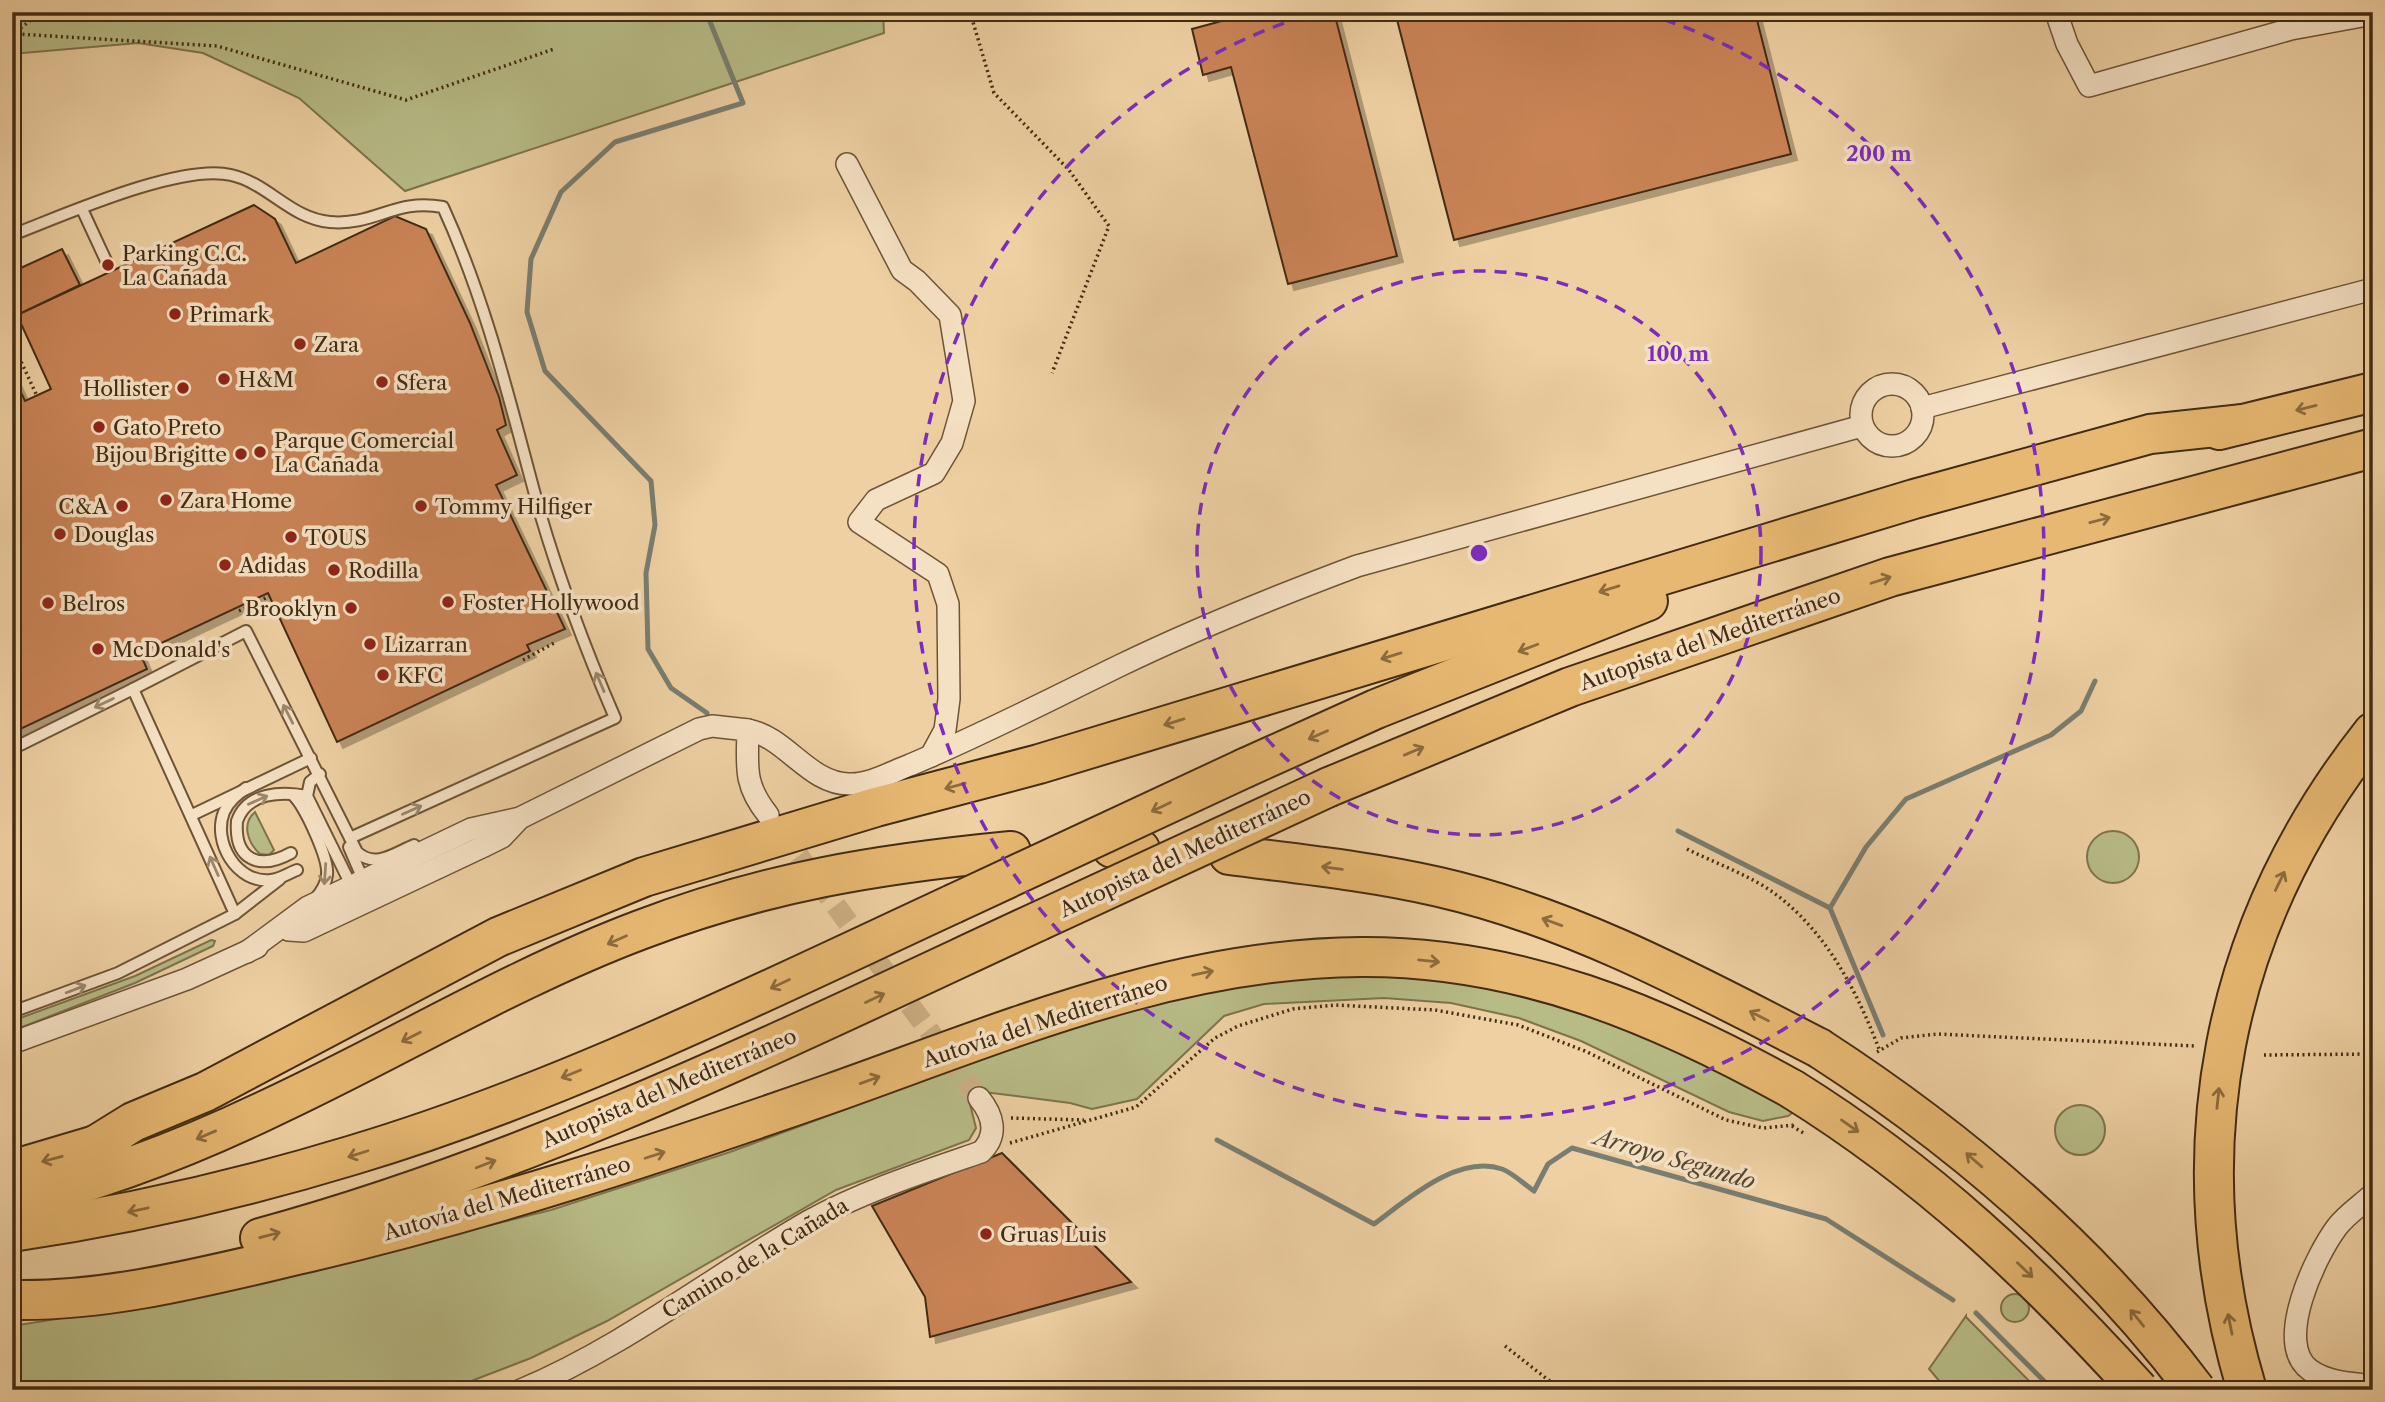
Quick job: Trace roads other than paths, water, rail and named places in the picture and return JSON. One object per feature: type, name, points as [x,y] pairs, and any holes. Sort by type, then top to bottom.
[{"type":"highway","points":[[12,1232],[99,1219],[226,1191],[354,1155],[450,1122],[724,1009],[1376,709],[1638,605],[1771,559],[2006,488],[2373,392]]},
{"type":"highway","points":[[91,1148],[134,1122],[205,1092],[498,937],[644,877],[876,807],[1039,764],[1914,499],[2150,434],[2243,424]]},
{"type":"highway","name":"Autopista del Mediterráneo","points":[[12,1294],[51,1280],[257,1239],[356,1211],[442,1181],[622,1110],[829,1019],[1329,787],[1570,687],[1890,577],[2373,448]]},
{"type":"highway","points":[[2247,1390],[2236,1353],[2223,1287],[2215,1222],[2213,1157],[2217,1099],[2227,1033],[2258,925],[2311,817],[2373,732]]},
{"type":"highway","points":[[12,1202],[94,1178],[264,1112],[482,1001],[638,930],[736,896],[836,872],[1011,851]]},
{"type":"highway","points":[[12,1170],[91,1148],[184,1113],[330,1046],[516,951],[594,919],[705,885],[825,858],[862,852],[919,860]]},
{"type":"highway","points":[[1229,855],[1353,871],[1440,887],[1552,921],[1657,964],[1819,1048],[1874,1083],[1956,1145],[2018,1198],[2129,1308],[2196,1390]]},
{"type":"highway","name":"Autovía del Mediterráneo","points":[[12,1300],[53,1301],[211,1275],[460,1215],[544,1191],[702,1139],[1028,1022],[1159,982],[1240,966],[1362,957],[1488,968],[1615,1002],[1736,1058],[1797,1106],[1846,1122],[1936,1189],[1981,1227],[2037,1281],[2139,1390]]},
{"type":"street","points":[[2056,12],[2067,44],[2089,86],[2291,29],[2373,14]]},
{"type":"street","points":[[847,164],[902,270],[917,281],[950,315],[964,401],[952,443],[934,473],[876,500],[859,522],[938,574],[948,604],[949,699],[946,730],[931,756]]},
{"type":"street","points":[[1922,408],[2373,289]]},
{"type":"street","points":[[1888,384],[1901,385],[1915,394],[1922,408],[1921,425],[1914,437],[1902,444],[1888,446],[1875,441],[1863,426],[1863,402],[1871,391],[1888,384]]},
{"type":"street","points":[[247,952],[308,906],[457,848],[481,827],[520,818],[699,729],[712,726],[764,733],[826,779],[849,785],[871,780],[931,756],[1136,658],[1286,593],[1357,566],[1863,426]]},
{"type":"street","points":[[748,730],[747,778],[753,796],[768,815]]},
{"type":"street","points":[[289,930],[303,930],[482,847],[502,837],[520,818]]},
{"type":"street","points":[[12,1043],[107,1010],[247,952],[360,887]]},
{"type":"street","name":"Camino de la Cañada","points":[[521,1390],[616,1342],[811,1220],[872,1190],[981,1152],[990,1140],[993,1127],[982,1102]]},
{"type":"street","points":[[2373,1195],[2338,1225],[2311,1269],[2297,1320],[2296,1350],[2310,1370],[2338,1382],[2373,1386]]},
{"type":"lane","points":[[12,235],[163,182],[204,174],[231,174],[316,221],[365,221],[398,207],[420,203],[443,207],[470,267],[523,442],[540,514],[584,647],[615,718],[350,838]]},
{"type":"lane","points":[[82,209],[108,265]]},
{"type":"lane","points":[[12,749],[246,631],[360,855],[376,861],[430,839],[481,827]]},
{"type":"lane","points":[[133,689],[235,914]]},
{"type":"lane","points":[[192,815],[311,758]]},
{"type":"lane","points":[[320,774],[310,782],[307,796],[360,887]]},
{"type":"lane","points":[[246,788],[232,799],[224,812],[221,827],[229,857],[240,871],[253,878],[271,880],[297,870]]},
{"type":"lane","points":[[291,853],[268,863],[254,860],[242,848],[236,830],[238,817],[247,805],[274,793],[307,796]]},
{"type":"lane","points":[[293,795],[326,863],[327,876],[320,893],[308,906]]},
{"type":"lane","points":[[315,838],[318,819]]},
{"type":"lane","points":[[350,838],[349,849],[360,887]]},
{"type":"lane","points":[[12,1012],[118,973],[235,914],[285,875]]},
{"type":"waterway","name":"Arroyo Segundo","points":[[706,12],[743,103],[615,142],[561,192],[531,259],[527,312],[545,371],[651,481],[655,525],[646,573],[648,649],[671,688],[707,713]]},
{"type":"waterway","points":[[1883,1035],[1830,908],[1866,847],[1906,799],[2051,735],[2081,711],[2095,681]]},
{"type":"waterway","points":[[1678,831],[1830,908]]},
{"type":"waterway","name":"Arroyo Segundo","points":[[1217,1140],[1374,1224],[1417,1192],[1450,1173],[1468,1168],[1485,1166],[1502,1169],[1534,1191],[1548,1164],[1572,1148],[1826,1219],[1953,1300]]},
{"type":"waterway","name":"Arroyo Segundo","points":[[1976,1313],[2053,1390]]},
{"type":"tunnel","points":[[780,831],[979,1098]]},
{"type":"place","name":"Parking C.C. La Cañada","points":[[108,265]]},
{"type":"place","name":"Primark","points":[[175,314]]},
{"type":"place","name":"Zara","points":[[300,344]]},
{"type":"place","name":"H&M","points":[[224,379]]},
{"type":"place","name":"Sfera","points":[[382,382]]},
{"type":"place","name":"Hollister","points":[[183,388]]},
{"type":"place","name":"Gato Preto","points":[[99,427]]},
{"type":"place","name":"Parque Comercial La Cañada","points":[[260,452]]},
{"type":"place","name":"Bijou Brigitte","points":[[241,454]]},
{"type":"place","name":"Zara Home","points":[[166,500]]},
{"type":"place","name":"C&A","points":[[122,506]]},
{"type":"place","name":"Tommy Hilfiger","points":[[421,506]]},
{"type":"place","name":"Douglas","points":[[60,534]]},
{"type":"place","name":"TOUS","points":[[291,537]]},
{"type":"place","name":"Adidas","points":[[225,565]]},
{"type":"place","name":"Rodilla","points":[[334,570]]},
{"type":"place","name":"Foster Hollywood","points":[[448,602]]},
{"type":"place","name":"Belros","points":[[48,603]]},
{"type":"place","name":"Brooklyn","points":[[351,608]]},
{"type":"place","name":"Lizarran","points":[[370,644]]},
{"type":"place","name":"McDonald's","points":[[98,649]]},
{"type":"place","name":"KFC","points":[[383,675]]},
{"type":"place","name":"Gruas Luis","points":[[986,1234]]}]
